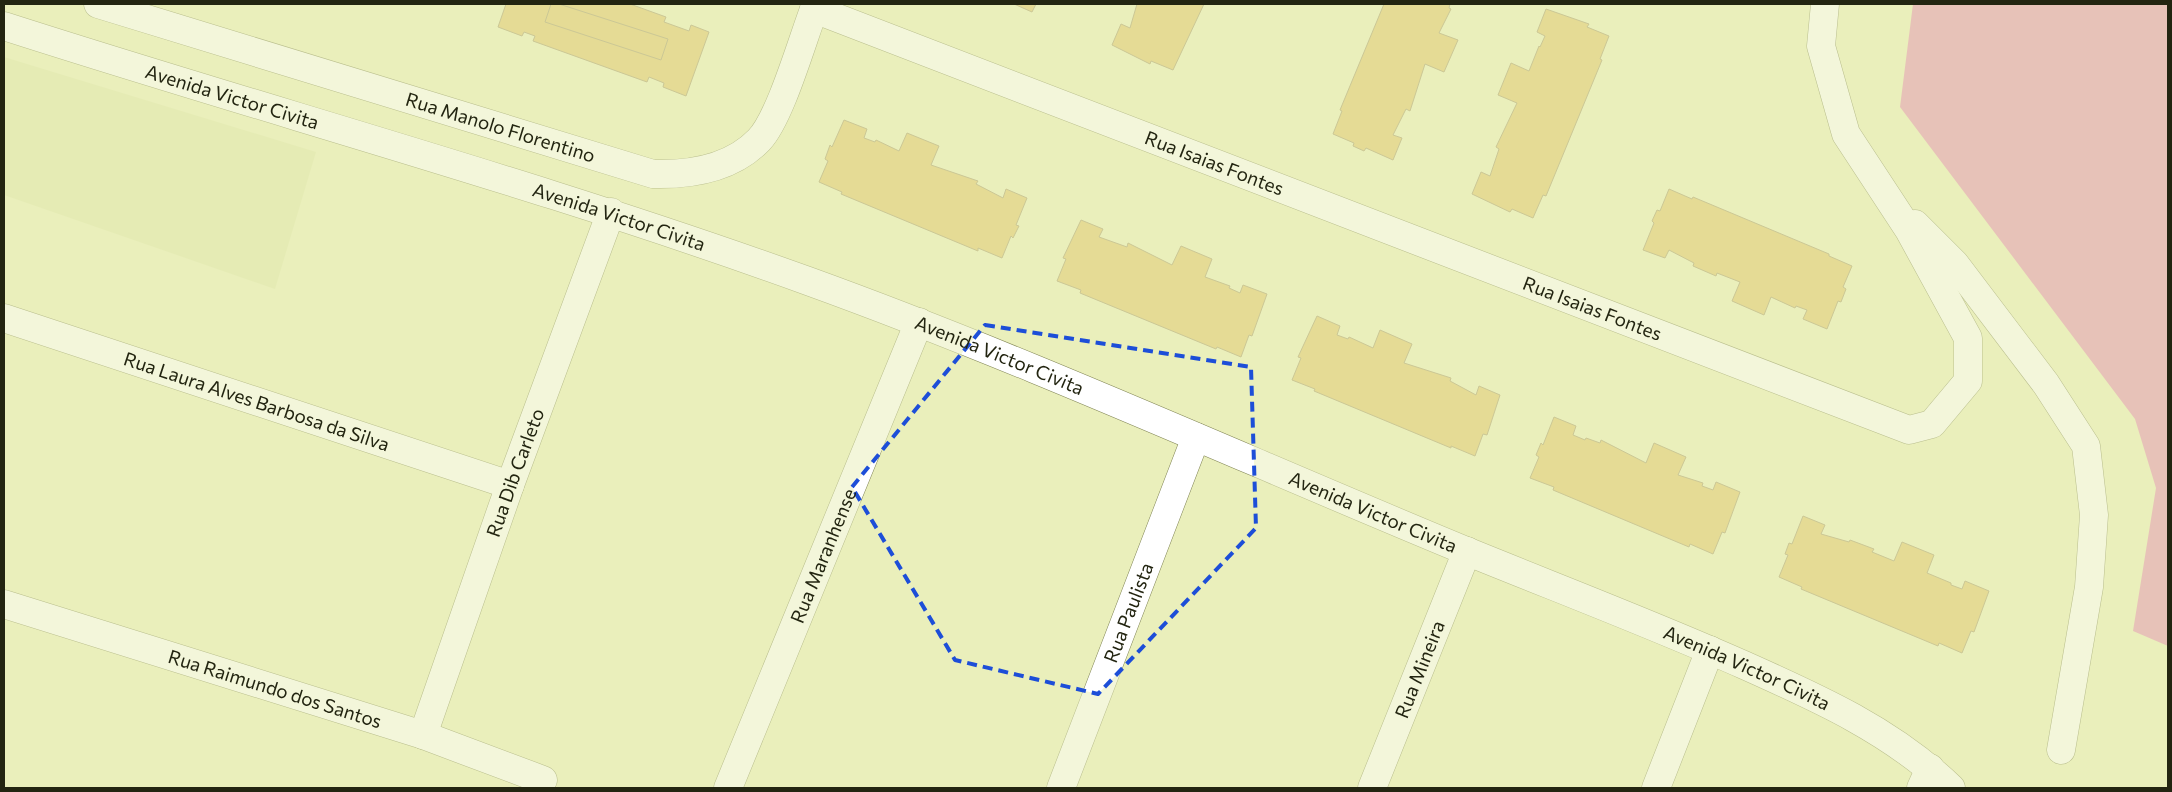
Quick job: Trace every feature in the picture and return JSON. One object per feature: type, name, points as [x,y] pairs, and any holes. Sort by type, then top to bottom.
[{"type":"street","name":"Rua Manolo Florentino","points":[[98,4],[653,174],[697,172],[717,166],[737,156],[758,141],[775,114],[815,6]]},
{"type":"street","name":"Rua Isaias Fontes","points":[[815,6],[1909,430],[1932,424],[1968,381],[1968,338],[1909,230],[1846,134],[1821,46],[1825,4]]},
{"type":"street","name":"Avenida Victor Civita","points":[[4,26],[144,72],[611,212],[919,322],[1467,551],[1710,650],[1840,709],[1893,740],[1926,778],[1951,788]]},
{"type":"street","points":[[1887,197],[1955,264],[2046,384],[2086,446],[2094,515],[2089,587],[2061,750]]},
{"type":"street","name":"Rua Dib Carleto","points":[[423,736],[510,485],[611,212]]},
{"type":"street","name":"Rua Laura Alves Barbosa da Silva","points":[[4,318],[510,485]]},
{"type":"street","name":"Rua Maranhense","points":[[728,788],[919,322]]},
{"type":"street","name":"Rua Paulista","points":[[1061,788],[1196,437]]},
{"type":"street","name":"Rua Mineira","points":[[1372,788],[1467,551]]},
{"type":"street","name":"Rua Raimundo dos Santos","points":[[4,604],[423,736],[543,780]]},
{"type":"street","points":[[1656,788],[1710,650]]},
{"type":"highlighted area","points":[[985,325],[1251,367],[1256,528],[1098,694],[955,660],[852,487]]},
{"type":"shaded area","points":[[1913,4],[2168,4],[2168,646],[2133,631],[2156,488],[2135,419],[1900,107]]},
{"type":"shaded area","points":[[4,57],[316,152],[275,289],[4,195]]},
{"type":"building","points":[[506,4],[630,4],[666,17],[664,22],[689,31],[691,25],[709,32],[686,96],[663,87],[664,83],[649,77],[647,82],[533,41],[535,36],[524,32],[522,36],[498,27]]},
{"type":"building","points":[[551,4],[559,4],[668,39],[661,60],[545,22]]},
{"type":"building","points":[[1014,4],[1036,4],[1032,12]]},
{"type":"building","points":[[1137,4],[1204,4],[1173,70],[1151,61],[1150,64],[1112,45],[1121,24],[1130,28]]},
{"type":"building","points":[[1384,4],[1450,4],[1449,8],[1451,9],[1439,33],[1458,40],[1444,72],[1425,64],[1410,111],[1406,109],[1393,135],[1402,138],[1393,160],[1366,148],[1364,151],[1353,146],[1354,143],[1333,134],[1342,111],[1340,110]]},
{"type":"building","points":[[1546,9],[1589,24],[1587,27],[1609,36],[1600,59],[1602,60],[1546,196],[1543,195],[1533,218],[1512,209],[1510,212],[1472,194],[1481,172],[1490,176],[1499,149],[1496,147],[1517,103],[1498,95],[1511,63],[1529,71],[1545,36],[1537,32]]},
{"type":"building","points":[[844,120],[867,129],[864,138],[875,142],[876,140],[899,151],[907,133],[939,146],[931,165],[978,181],[976,184],[1003,198],[1006,189],[1027,198],[1016,225],[1019,226],[1013,238],[1011,236],[1002,258],[978,248],[978,251],[841,194],[842,192],[819,182],[828,161],[825,159],[830,145],[832,147]]},
{"type":"building","points":[[1669,189],[1692,199],[1693,197],[1829,254],[1829,256],[1852,266],[1843,287],[1846,289],[1841,302],[1838,301],[1827,329],[1803,319],[1807,310],[1796,306],[1795,308],[1771,297],[1764,315],[1732,301],[1740,282],[1717,273],[1716,276],[1693,266],[1694,263],[1669,250],[1665,258],[1643,250],[1654,223],[1652,221],[1657,210],[1660,211]]},
{"type":"building","points":[[1081,220],[1103,229],[1099,237],[1127,247],[1128,243],[1172,265],[1181,246],[1212,259],[1205,277],[1230,286],[1229,288],[1240,293],[1243,285],[1267,294],[1252,336],[1249,335],[1241,357],[1217,347],[1216,349],[1080,293],[1081,290],[1057,281],[1066,259],[1063,258]]},
{"type":"building","points":[[1317,316],[1340,326],[1337,335],[1348,339],[1349,337],[1373,348],[1380,330],[1412,344],[1404,363],[1451,378],[1450,381],[1476,395],[1479,386],[1500,395],[1487,435],[1483,434],[1475,456],[1451,446],[1451,448],[1292,380],[1301,358],[1298,357]]},
{"type":"building","points":[[1554,417],[1576,426],[1573,435],[1600,443],[1601,440],[1646,463],[1654,443],[1686,457],[1678,475],[1703,483],[1702,486],[1713,490],[1716,482],[1740,492],[1725,533],[1722,532],[1713,554],[1690,544],[1689,547],[1553,490],[1554,487],[1530,478],[1539,457],[1536,455],[1541,443],[1543,445]]},
{"type":"building","points":[[1803,516],[1825,525],[1821,534],[1849,542],[1850,540],[1874,549],[1872,552],[1894,561],[1902,542],[1934,555],[1927,573],[1962,589],[1965,581],[1989,591],[1974,632],[1971,631],[1962,653],[1939,643],[1938,646],[1801,589],[1802,587],[1779,577],[1788,555],[1785,554],[1789,543],[1792,544]]}]
